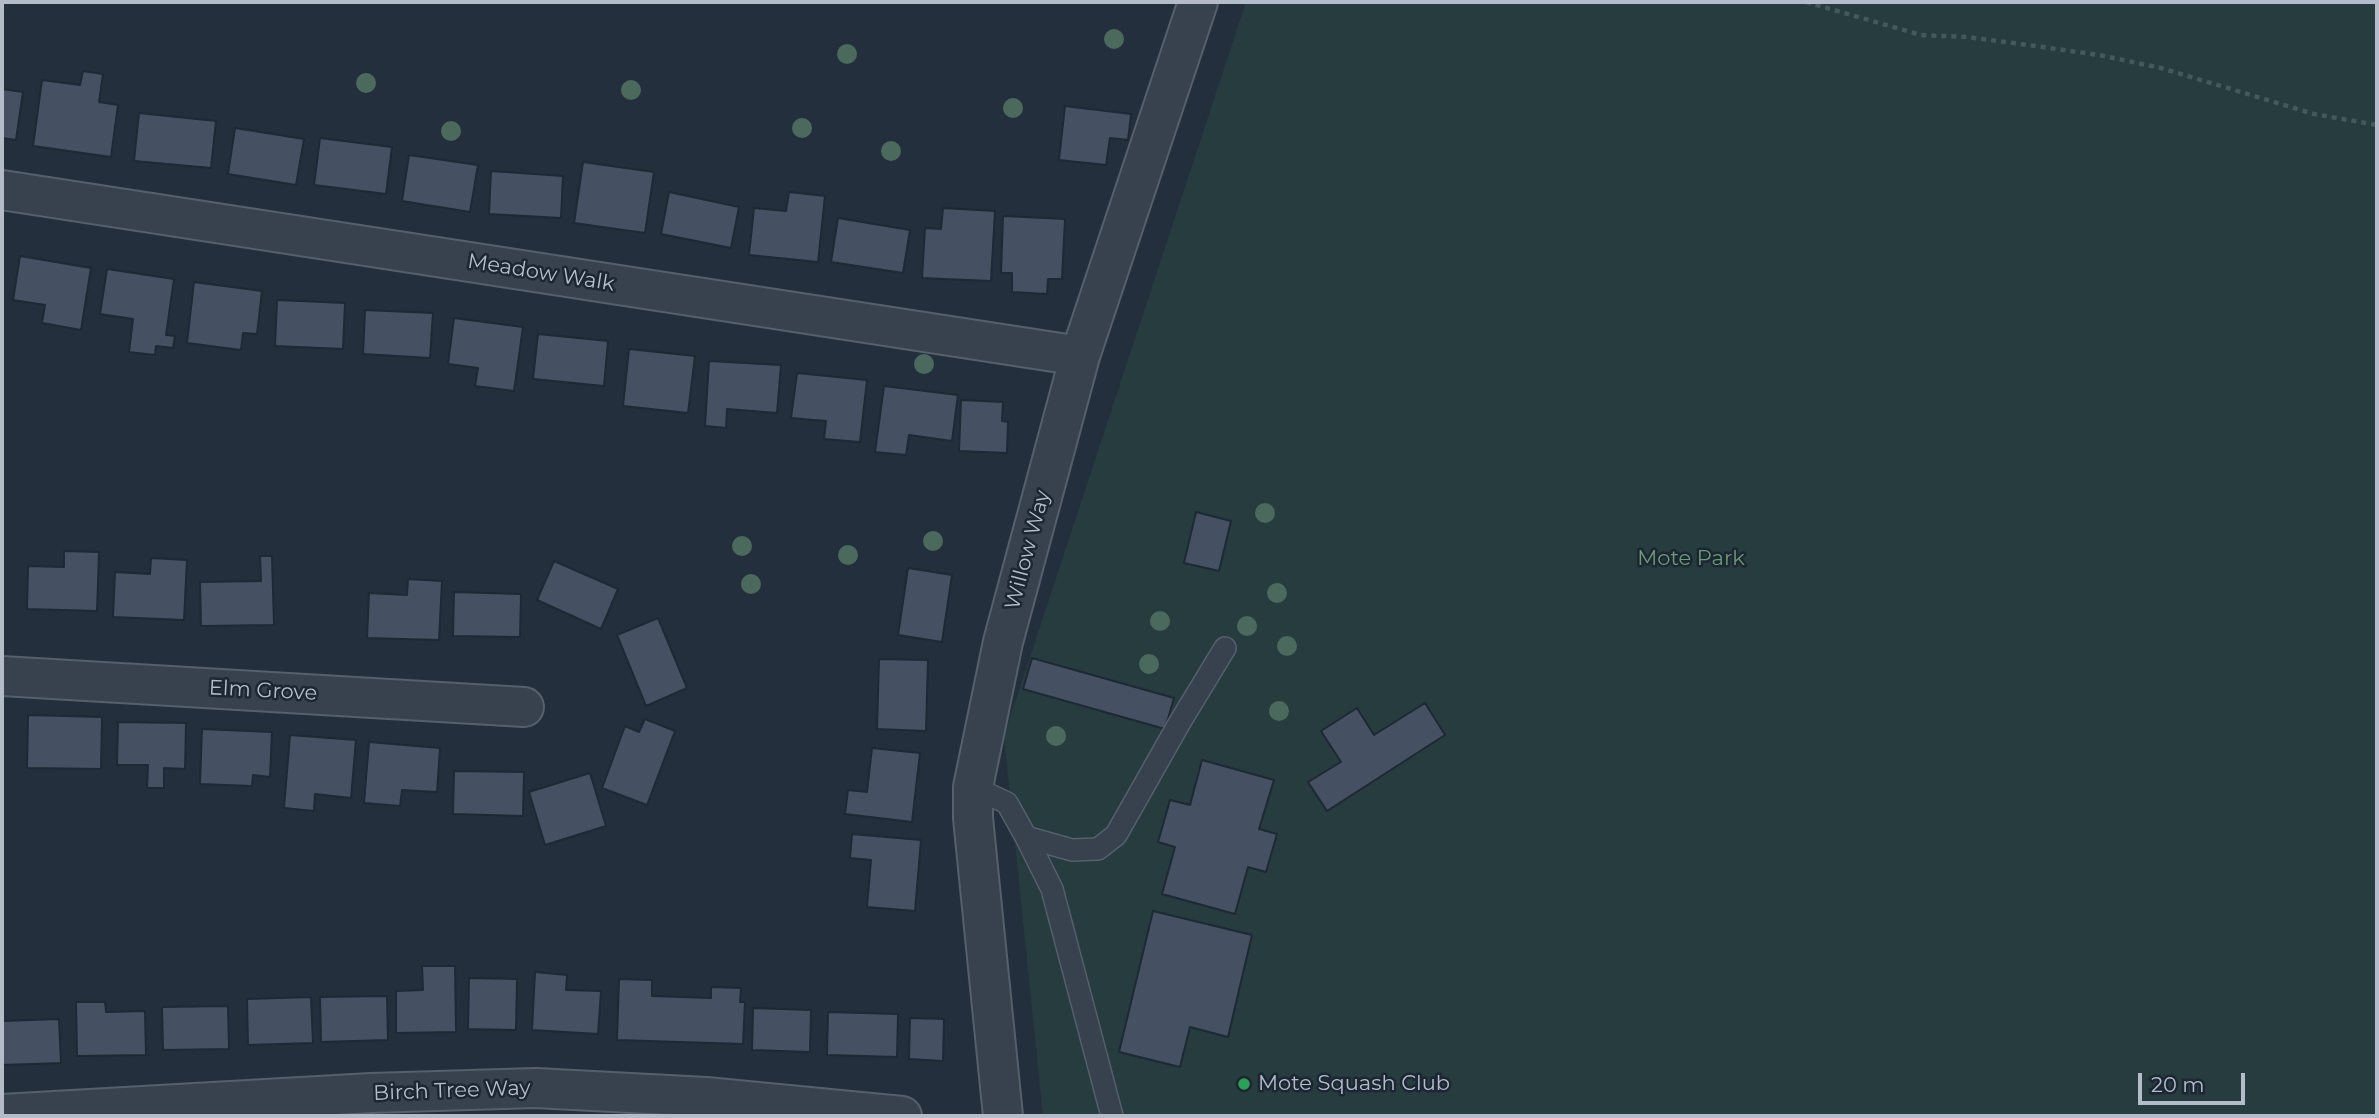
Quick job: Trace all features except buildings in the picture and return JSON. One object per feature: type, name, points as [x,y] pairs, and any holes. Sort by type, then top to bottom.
[{"type":"street","name":"Willow Way","points":[[1003,1116],[974,831],[973,787],[1003,642],[1080,356],[1198,2]]},
{"type":"street","name":"Meadow Walk","points":[[2,190],[1080,356]]},
{"type":"street","name":"Elm Grove","points":[[2,676],[524,707]]},
{"type":"street","name":"Birch Tree Way","points":[[2,1114],[370,1093],[536,1088],[706,1097],[902,1116]]},
{"type":"lane","points":[[1027,837],[1072,850],[1098,849],[1116,835],[1224,648]]},
{"type":"lane","points":[[973,787],[1007,803],[1052,889],[1063,941],[1112,1116]]},
{"type":"path","points":[[1806,2],[1921,35],[1967,37],[2099,55],[2161,68],[2314,114],[2377,125]]},
{"type":"green space","name":"Mote Park","points":[[1246,2],[2377,2],[2377,1116],[1043,1116],[1004,736]]},
{"type":"place","name":"Mote Squash Club","points":[[1244,1084]]}]
